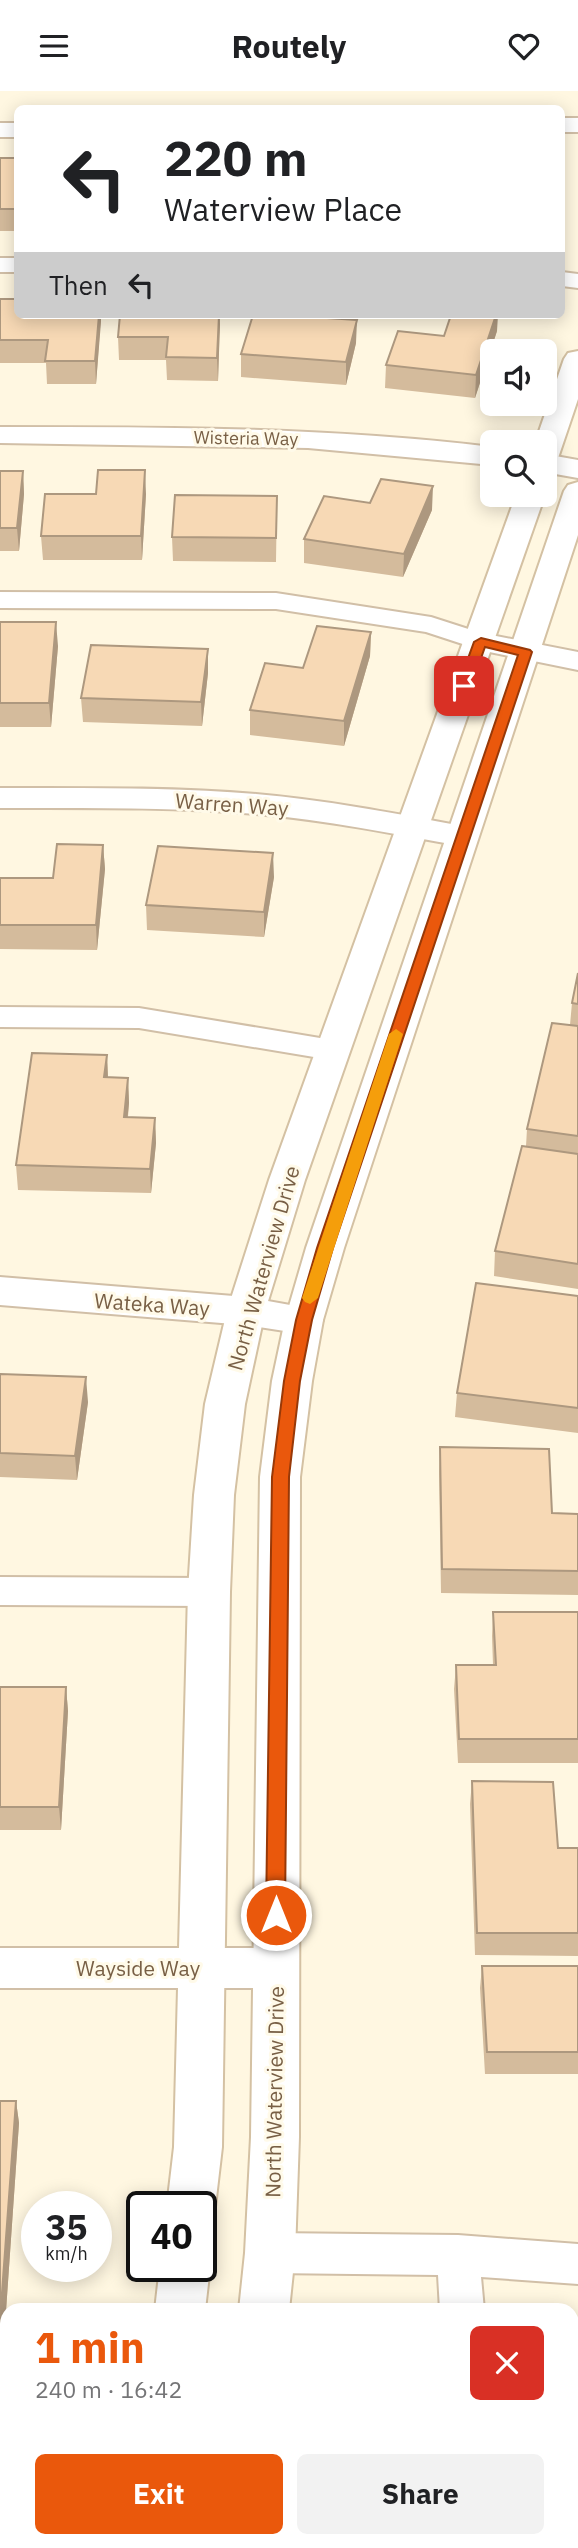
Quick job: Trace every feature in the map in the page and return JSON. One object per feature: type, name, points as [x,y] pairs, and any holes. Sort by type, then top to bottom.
[{"type":"street","points":[[554,430],[578,359]]},
{"type":"street","name":"Wisteria Way","points":[[0,436],[309,440],[480,454]]},
{"type":"street","points":[[557,465],[578,469]]},
{"type":"street","name":"North Waterview Drive","points":[[265,2303],[270,2253],[275,2137],[280,1477],[292,1381],[304,1320],[325,1248],[578,491]]},
{"type":"street","name":"North Waterview Drive","points":[[193,2191],[198,2147],[209,1592],[214,1495],[225,1405],[246,1311],[332,1049],[481,642],[527,507]]},
{"type":"street","points":[[481,642],[578,661]]},
{"type":"street","name":"Warren Way","points":[[0,798],[126,798],[231,802],[342,814],[462,836]]},
{"type":"street","name":"Wateka Way","points":[[0,1291],[246,1311],[304,1320]]},
{"type":"street","name":"Wayside Way","points":[[0,1968],[275,1968]]},
{"type":"street","points":[[181,2303],[183,2282]]},
{"type":"lane","points":[[0,600],[276,601],[431,625],[481,642]]},
{"type":"lane","points":[[0,1017],[139,1018],[332,1049]]},
{"type":"lane","points":[[0,1591],[209,1592]]},
{"type":"lane","points":[[270,2253],[458,2255],[578,2264]]},
{"type":"lane","points":[[458,2255],[461,2303]]},
{"type":"building","points":[[0,158],[14,158],[14,209],[0,209]]},
{"type":"building","points":[[0,299],[14,299],[14,319],[99,319],[95,361],[45,361],[48,340],[0,340]]},
{"type":"building","points":[[120,319],[219,319],[217,358],[166,357],[168,337],[118,337]]},
{"type":"building","points":[[252,319],[357,320],[346,362],[241,354]]},
{"type":"building","points":[[450,319],[495,319],[488,339],[480,339],[480,363],[476,375],[386,365],[398,331],[444,336]]},
{"type":"building","points":[[98,470],[145,470],[141,536],[41,536],[45,494],[96,494]]},
{"type":"building","points":[[0,471],[23,471],[17,528],[0,528]]},
{"type":"building","points":[[381,479],[433,486],[404,554],[304,539],[324,496],[370,503]]},
{"type":"building","points":[[175,495],[277,496],[276,538],[172,537]]},
{"type":"building","points":[[0,622],[56,622],[49,703],[0,703]]},
{"type":"building","points":[[317,626],[371,632],[344,721],[250,710],[265,663],[303,668]]},
{"type":"building","points":[[91,645],[208,649],[201,702],[81,698]]},
{"type":"building","points":[[57,844],[103,845],[96,925],[0,925],[0,878],[53,878]]},
{"type":"building","points":[[158,846],[273,853],[264,912],[146,905]]},
{"type":"building","points":[[578,973],[578,1004],[572,1003]]},
{"type":"building","points":[[552,1023],[578,1026],[578,1136],[527,1129]]},
{"type":"building","points":[[32,1053],[107,1055],[104,1077],[128,1078],[124,1117],[155,1118],[150,1169],[16,1165]]},
{"type":"building","points":[[522,1146],[578,1154],[578,1264],[495,1251]]},
{"type":"building","points":[[476,1283],[578,1296],[578,1408],[457,1393]]},
{"type":"building","points":[[0,1374],[86,1377],[75,1456],[0,1453]]},
{"type":"building","points":[[440,1447],[549,1449],[552,1513],[578,1514],[578,1571],[442,1569]]},
{"type":"building","points":[[493,1612],[578,1612],[578,1739],[459,1739],[456,1665],[496,1665]]},
{"type":"building","points":[[0,1687],[66,1687],[59,1807],[0,1807]]},
{"type":"building","points":[[472,1781],[553,1782],[558,1848],[578,1848],[578,1933],[477,1933]]},
{"type":"building","points":[[482,1966],[578,1966],[578,2052],[487,2052]]},
{"type":"building","points":[[0,2101],[16,2101],[1,2303]]},
{"type":"slow traffic","points":[[310,1298],[396,1034]]},
{"type":"route","points":[[276,1915],[280,1477],[292,1381],[304,1320],[325,1248],[526,652],[481,642],[464,686]]}]
